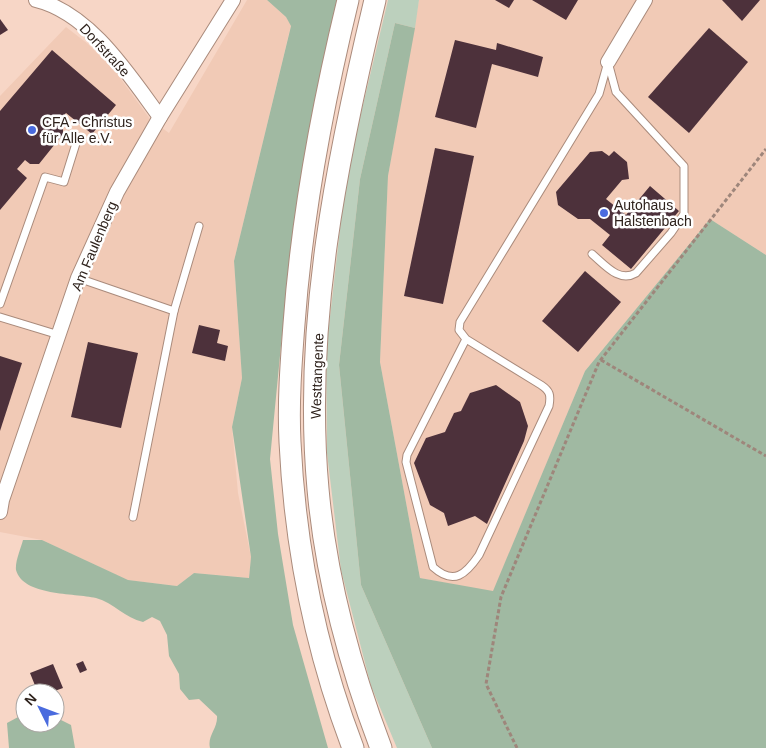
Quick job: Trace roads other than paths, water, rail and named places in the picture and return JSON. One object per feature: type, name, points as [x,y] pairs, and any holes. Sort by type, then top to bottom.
[{"type":"main road","name":"Westtangente","points":[[348,0],[323,108],[305,212],[293,336],[290,441],[299,535],[316,628],[327,674],[353,748]]},
{"type":"main road","name":"Westtangente","points":[[375,0],[346,124],[327,246],[317,349],[315,442],[321,516],[331,580],[353,670],[382,748]]},
{"type":"street","name":"Dorfstraße","points":[[36,0],[46,2],[86,26],[124,69],[160,117]]},
{"type":"street","name":"Am Faulenberg","points":[[0,512],[2,500],[78,278],[117,192],[160,117],[233,0]]},
{"type":"street","points":[[608,62],[646,0]]},
{"type":"lane","points":[[592,254],[621,277],[629,277],[636,273],[671,233],[684,214],[684,166],[616,92],[608,62]]},
{"type":"lane","points":[[466,339],[407,455],[406,462],[433,567],[440,573],[450,576],[460,576],[469,570],[480,555],[549,406],[550,396],[548,390],[540,384],[466,339],[459,330],[460,322],[599,94],[608,62]]},
{"type":"lane","points":[[0,304],[45,177],[64,182],[78,137]]},
{"type":"lane","points":[[133,517],[174,311],[199,226]]},
{"type":"lane","points":[[78,278],[174,311]]},
{"type":"lane","points":[[0,317],[59,335]]},
{"type":"place","name":"CFA - Christus für Alle e.V.","points":[[32,130]]},
{"type":"place","name":"Autohaus Halstenbach","points":[[604,213]]}]
